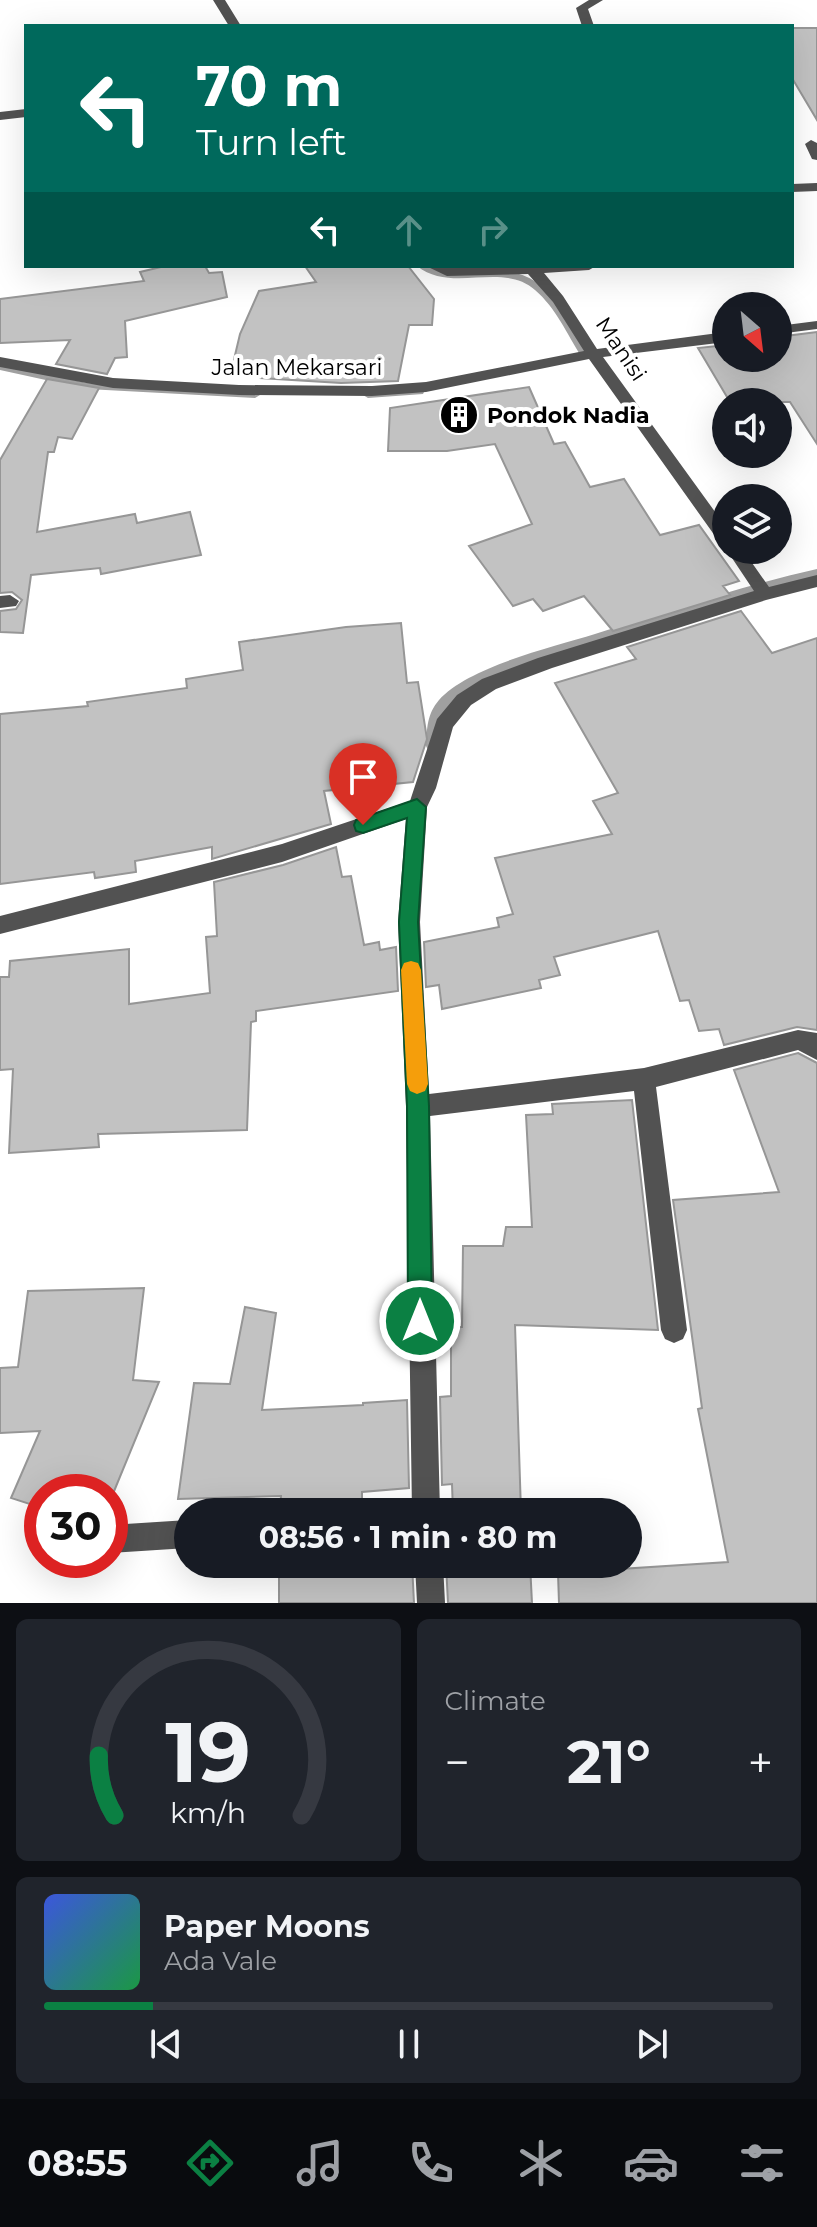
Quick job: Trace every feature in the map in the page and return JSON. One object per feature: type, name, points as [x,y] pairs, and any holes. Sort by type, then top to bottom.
[{"type":"street","points":[[219,0],[234,24]]},
{"type":"street","points":[[587,24],[582,8],[597,0]]},
{"type":"street","points":[[0,116],[24,113]]},
{"type":"street","points":[[794,188],[817,187]]},
{"type":"street","points":[[438,268],[447,272],[560,268]]},
{"type":"street","name":"Manisi","points":[[532,270],[563,303],[593,354],[712,520]]},
{"type":"street","points":[[792,328],[817,325]]},
{"type":"street","name":"Jalan Mekarsari","points":[[0,362],[113,383],[239,390],[372,391],[426,387],[593,354],[712,339]]},
{"type":"street","points":[[744,564],[765,594]]},
{"type":"street","points":[[426,1498],[418,1106],[409,922],[417,807],[426,788],[444,724],[464,700],[489,684],[545,663],[765,594],[817,581]]},
{"type":"street","points":[[0,925],[282,853],[417,807]]},
{"type":"street","points":[[418,1106],[644,1079],[798,1040],[810,1041],[817,1049]]},
{"type":"street","points":[[644,1079],[674,1330]]},
{"type":"street","points":[[128,1538],[174,1535]]},
{"type":"street","points":[[430,1578],[431,1603]]},
{"type":"building","points":[[794,28],[817,28],[817,120],[794,81]]},
{"type":"building","points":[[157,268],[206,268],[209,273],[222,272],[227,297],[125,321],[127,357],[115,358],[107,374],[56,364],[70,340],[0,343],[0,299],[144,281],[140,272]]},
{"type":"building","points":[[306,268],[410,268],[434,299],[432,325],[409,325],[398,381],[341,383],[260,378],[260,373],[231,372],[240,334],[259,291],[316,282]]},
{"type":"building","points":[[817,332],[817,444],[792,405],[792,388],[722,388],[712,372],[792,372],[792,335]]},
{"type":"building","points":[[712,346],[712,372],[698,348]]},
{"type":"building","points":[[47,379],[99,388],[72,439],[58,437],[54,452],[48,452],[37,532],[135,514],[137,523],[190,512],[201,555],[101,574],[100,568],[31,575],[23,633],[0,632],[0,611],[16,609],[22,600],[12,592],[0,593],[0,460]]},
{"type":"building","points":[[529,387],[554,444],[565,442],[590,487],[624,479],[660,535],[699,525],[712,543],[712,564],[727,564],[739,581],[723,586],[730,595],[613,631],[584,596],[543,611],[533,599],[513,606],[469,546],[532,524],[495,444],[447,451],[388,451],[390,408]]},
{"type":"building","points":[[741,611],[772,653],[817,638],[817,1030],[797,1027],[724,1045],[719,1029],[699,1031],[689,1000],[680,1001],[658,931],[554,957],[560,975],[539,980],[541,988],[442,1009],[439,985],[426,987],[424,942],[499,927],[497,918],[513,914],[495,858],[612,834],[593,801],[618,793],[555,683],[636,659],[627,647]]},
{"type":"building","points":[[401,623],[407,683],[418,682],[427,739],[413,782],[324,791],[331,824],[212,859],[212,847],[135,861],[136,872],[95,878],[94,872],[0,884],[0,714],[88,706],[87,702],[187,688],[186,679],[243,670],[239,642],[346,627]]},
{"type":"building","points":[[336,847],[342,877],[351,876],[364,945],[379,942],[380,950],[396,947],[398,991],[256,1011],[256,1021],[251,1022],[247,1130],[98,1134],[99,1147],[9,1153],[13,1069],[0,1070],[0,977],[9,977],[10,961],[129,949],[129,1004],[210,993],[206,937],[217,936],[214,882],[283,865]]},
{"type":"building","points":[[798,1053],[817,1063],[817,1603],[559,1603],[558,1578],[642,1578],[642,1568],[728,1562],[698,1409],[702,1408],[673,1200],[779,1192],[734,1070]]},
{"type":"building","points":[[632,1100],[658,1330],[515,1325],[521,1498],[452,1498],[452,1484],[442,1485],[440,1397],[451,1396],[451,1327],[462,1327],[463,1246],[503,1246],[506,1227],[532,1227],[526,1115],[553,1114],[552,1104]]},
{"type":"building","points":[[144,1288],[133,1380],[159,1382],[121,1474],[24,1474],[24,1502],[11,1498],[40,1431],[0,1433],[0,1368],[18,1367],[28,1291]]},
{"type":"building","points":[[245,1307],[276,1313],[262,1410],[407,1400],[409,1488],[362,1492],[362,1498],[178,1498],[194,1383],[230,1384]]},
{"type":"building","points":[[279,1578],[413,1578],[414,1603],[279,1603]]},
{"type":"building","points":[[447,1578],[531,1578],[532,1603],[448,1603]]},
{"type":"waterway","points":[[426,268],[448,275],[505,274],[530,281],[554,305],[585,354]]},
{"type":"waterway","points":[[0,367],[87,386],[255,395]]},
{"type":"waterway","points":[[368,395],[419,392]]},
{"type":"waterway","points":[[761,586],[817,573]]},
{"type":"waterway","points":[[433,746],[435,716],[445,702],[468,685],[516,664],[759,586]]},
{"type":"slow traffic","points":[[411,970],[417,1084]]},
{"type":"place","name":"Pondok Nadia","points":[[459,415]]},
{"type":"route","points":[[363,825],[417,807],[409,922],[418,1106],[420,1321]]}]
